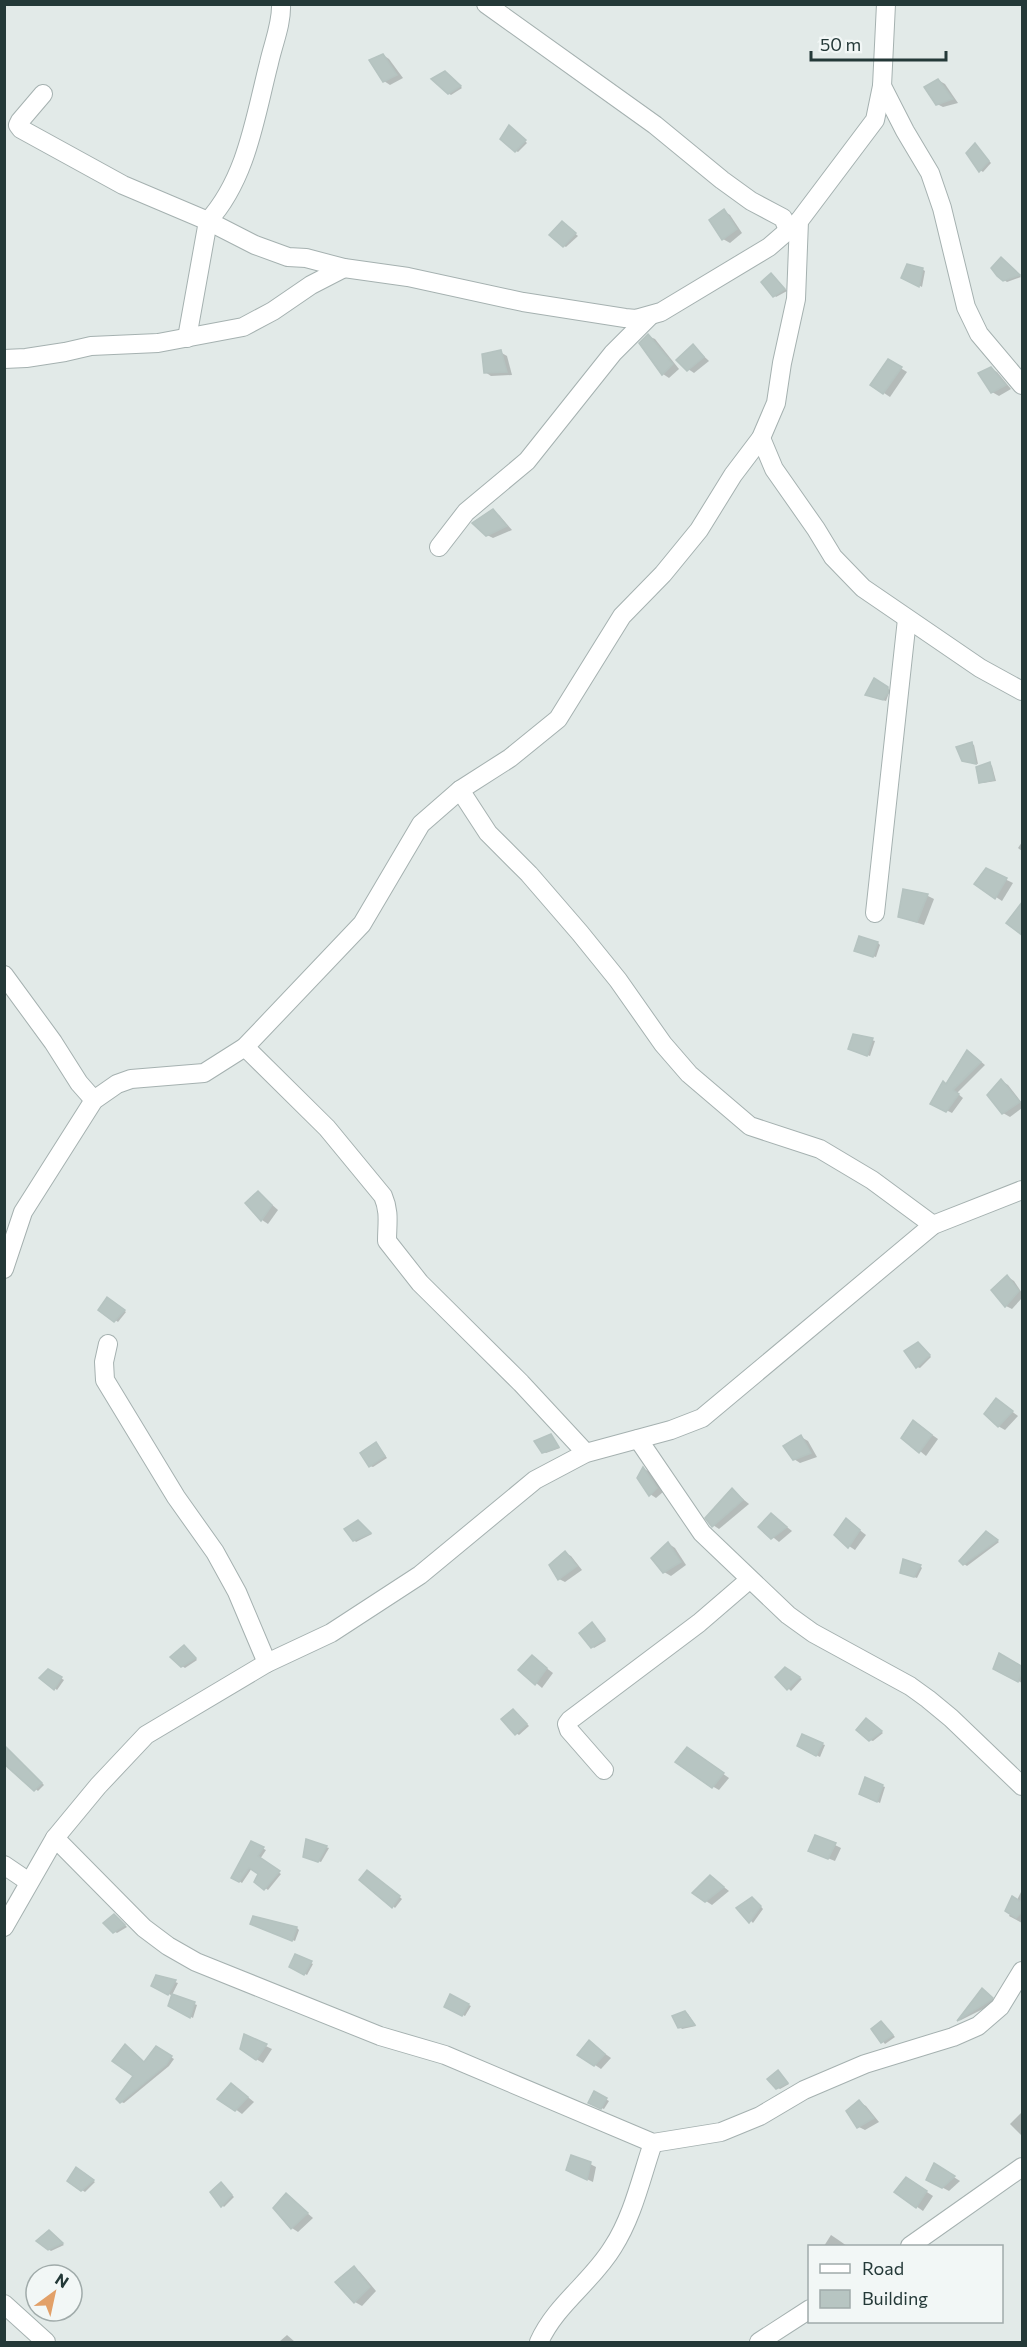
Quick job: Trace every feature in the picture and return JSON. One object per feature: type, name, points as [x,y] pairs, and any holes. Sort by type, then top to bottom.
[{"type":"street","points":[[187,338],[208,221],[218,209],[249,146],[278,27],[281,4]]},
{"type":"street","points":[[4,1269],[23,1212],[94,1100],[117,1084],[131,1079],[204,1073],[245,1047],[362,924],[422,824],[460,790],[510,758],[558,719],[622,616],[663,574],[699,530],[733,475],[761,438],[776,403],[796,299],[794,227],[722,180],[647,119],[486,4]]},
{"type":"street","points":[[43,94],[20,121],[18,125],[21,129],[123,185],[276,253],[533,304],[625,318],[650,316],[769,247],[794,227],[875,120],[882,86],[886,4]]},
{"type":"street","points":[[882,86],[930,172],[942,208],[966,307],[979,334],[1023,385]]},
{"type":"street","points":[[4,359],[45,355],[91,346],[158,343],[243,327],[273,311],[311,285],[344,268]]},
{"type":"street","points":[[439,547],[466,512],[527,461],[613,353],[650,316]]},
{"type":"street","points":[[761,438],[774,469],[833,557],[863,588],[980,668],[1023,692]]},
{"type":"street","points":[[875,913],[907,619]]},
{"type":"street","points":[[460,790],[488,833],[529,874],[580,933],[624,988],[663,1044],[689,1074],[750,1126],[819,1149],[872,1180],[933,1225]]},
{"type":"street","points":[[4,975],[54,1042],[79,1083],[94,1100]]},
{"type":"street","points":[[245,1047],[327,1128],[383,1196],[389,1217],[387,1241],[420,1283],[521,1383],[586,1453]]},
{"type":"street","points":[[4,1927],[56,1838],[98,1786],[146,1735],[267,1663],[331,1633],[420,1575],[535,1480],[586,1453],[702,1418],[933,1225],[1023,1190]]},
{"type":"street","points":[[108,1344],[104,1362],[105,1380],[176,1497],[215,1552],[237,1592],[267,1663]]},
{"type":"street","points":[[638,1439],[702,1533],[749,1580],[788,1615],[813,1633],[910,1686],[951,1718],[1023,1786]]},
{"type":"street","points":[[604,1770],[569,1730],[567,1724],[570,1720],[699,1623],[749,1580]]},
{"type":"street","points":[[56,1838],[144,1928],[168,1946],[196,1962],[380,2036],[445,2055],[653,2143],[721,2132],[760,2116],[804,2090],[865,2064],[953,2037],[978,2026],[1000,2007],[1023,1971]]},
{"type":"street","points":[[4,1865],[30,1882]]},
{"type":"street","points":[[539,2343],[553,2316],[613,2249],[627,2221],[653,2143]]},
{"type":"street","points":[[913,2245],[1023,2167]]},
{"type":"street","points":[[4,2304],[46,2343]]},
{"type":"street","points":[[759,2343],[808,2310]]},
{"type":"building","points":[[383,54],[397,75],[383,82],[369,60]]},
{"type":"building","points":[[445,71],[461,86],[448,94],[431,79]]},
{"type":"building","points":[[938,79],[953,99],[936,105],[924,87]]},
{"type":"building","points":[[509,125],[526,140],[515,152],[500,139]]},
{"type":"building","points":[[975,143],[989,161],[979,172],[966,153]]},
{"type":"building","points":[[724,209],[737,229],[722,240],[709,220]]},
{"type":"building","points":[[562,221],[576,233],[563,247],[549,235]]},
{"type":"building","points":[[1001,257],[1020,275],[1003,281],[997,276],[991,268]]},
{"type":"building","points":[[907,264],[923,268],[919,287],[901,278]]},
{"type":"building","points":[[771,273],[785,289],[773,297],[761,282]]},
{"type":"building","points":[[648,334],[673,364],[662,375],[639,343]]},
{"type":"building","points":[[693,344],[704,357],[687,371],[676,360]]},
{"type":"building","points":[[501,350],[507,372],[484,373],[482,354]]},
{"type":"building","points":[[888,359],[902,367],[883,394],[870,385]]},
{"type":"building","points":[[991,367],[1006,385],[991,393],[978,373]]},
{"type":"building","points":[[493,509],[507,526],[486,536],[472,523]]},
{"type":"building","points":[[874,678],[888,687],[888,693],[883,700],[865,695]]},
{"type":"building","points":[[972,742],[976,764],[962,761],[956,747]]},
{"type":"building","points":[[990,762],[994,780],[979,783],[976,767]]},
{"type":"building","points":[[986,868],[1007,878],[995,899],[974,884]]},
{"type":"building","points":[[903,889],[928,894],[917,922],[898,917]]},
{"type":"building","points":[[1023,901],[1023,936],[1006,923]]},
{"type":"building","points":[[859,936],[878,942],[873,957],[854,951]]},
{"type":"building","points":[[853,1034],[873,1038],[867,1056],[848,1049]]},
{"type":"building","points":[[967,1050],[981,1062],[953,1090],[959,1094],[946,1112],[930,1104],[943,1081],[946,1084]]},
{"type":"building","points":[[1001,1079],[1020,1102],[1002,1114],[987,1095]]},
{"type":"building","points":[[258,1191],[272,1205],[261,1221],[245,1203]]},
{"type":"building","points":[[1007,1275],[1019,1291],[1005,1307],[991,1290]]},
{"type":"building","points":[[107,1297],[125,1310],[114,1322],[98,1310]]},
{"type":"building","points":[[918,1342],[930,1355],[916,1368],[904,1351]]},
{"type":"building","points":[[996,1398],[1013,1411],[998,1427],[984,1414]]},
{"type":"building","points":[[913,1420],[932,1435],[919,1453],[901,1438]]},
{"type":"building","points":[[551,1434],[559,1447],[542,1453],[534,1441]]},
{"type":"building","points":[[801,1435],[811,1453],[793,1460],[783,1446]]},
{"type":"building","points":[[376,1442],[385,1456],[369,1467],[360,1453]]},
{"type":"building","points":[[643,1467],[657,1488],[649,1496],[637,1478]]},
{"type":"building","points":[[732,1488],[743,1500],[712,1527],[705,1518]]},
{"type":"building","points":[[771,1513],[787,1527],[771,1539],[758,1527]]},
{"type":"building","points":[[846,1518],[860,1530],[848,1548],[834,1535]]},
{"type":"building","points":[[358,1520],[371,1533],[353,1541],[344,1529]]},
{"type":"building","points":[[986,1531],[998,1540],[963,1565],[959,1561]]},
{"type":"building","points":[[668,1542],[681,1562],[663,1573],[651,1558]]},
{"type":"building","points":[[565,1551],[577,1566],[558,1580],[549,1565]]},
{"type":"building","points":[[903,1559],[921,1565],[914,1577],[900,1573]]},
{"type":"building","points":[[592,1622],[605,1639],[591,1648],[579,1633]]},
{"type":"building","points":[[184,1645],[196,1658],[181,1667],[170,1657]]},
{"type":"building","points":[[999,1653],[1023,1667],[1018,1682],[993,1669]]},
{"type":"building","points":[[532,1655],[547,1668],[535,1685],[518,1670]]},
{"type":"building","points":[[785,1667],[800,1677],[787,1690],[775,1677]]},
{"type":"building","points":[[48,1669],[62,1677],[54,1690],[39,1678]]},
{"type":"building","points":[[513,1709],[527,1724],[515,1735],[501,1719]]},
{"type":"building","points":[[866,1718],[882,1731],[869,1741],[856,1730]]},
{"type":"building","points":[[802,1734],[823,1743],[816,1756],[797,1746]]},
{"type":"building","points":[[4,1745],[42,1783],[34,1791],[4,1764]]},
{"type":"building","points":[[687,1747],[724,1773],[712,1788],[675,1762]]},
{"type":"building","points":[[865,1777],[883,1785],[877,1802],[859,1794]]},
{"type":"building","points":[[815,1835],[836,1843],[828,1859],[808,1851]]},
{"type":"building","points":[[306,1839],[327,1846],[318,1862],[303,1857]]},
{"type":"building","points":[[251,1841],[264,1847],[258,1856],[280,1871],[264,1890],[254,1882],[258,1874],[249,1868],[239,1882],[231,1878]]},
{"type":"building","points":[[367,1870],[400,1896],[392,1908],[359,1880]]},
{"type":"building","points":[[710,1875],[724,1887],[705,1902],[692,1893]]},
{"type":"building","points":[[1012,1896],[1023,1903],[1023,1911],[1016,1918],[1005,1911]]},
{"type":"building","points":[[752,1897],[761,1906],[749,1923],[736,1908]]},
{"type":"building","points":[[114,1914],[125,1925],[113,1933],[103,1923]]},
{"type":"building","points":[[253,1916],[297,1927],[292,1941],[250,1924]]},
{"type":"building","points":[[295,1954],[312,1961],[304,1975],[289,1967]]},
{"type":"building","points":[[156,1975],[176,1980],[168,1995],[151,1986]]},
{"type":"building","points":[[982,1988],[993,1998],[957,2021]]},
{"type":"building","points":[[172,1994],[195,2002],[190,2018],[168,2006]]},
{"type":"building","points":[[450,1994],[469,2004],[462,2016],[444,2007]]},
{"type":"building","points":[[685,2011],[695,2025],[678,2028],[672,2016]]},
{"type":"building","points":[[881,2021],[893,2035],[881,2043],[871,2029]]},
{"type":"building","points":[[244,2034],[267,2044],[256,2060],[240,2049]]},
{"type":"building","points":[[589,2040],[605,2054],[594,2066],[577,2055]]},
{"type":"building","points":[[125,2044],[144,2062],[156,2046],[172,2056],[166,2065],[120,2103],[116,2099],[133,2076],[112,2061]]},
{"type":"building","points":[[778,2070],[788,2083],[776,2089],[767,2079]]},
{"type":"building","points":[[231,2083],[248,2097],[235,2111],[217,2099]]},
{"type":"building","points":[[594,2091],[607,2098],[601,2109],[588,2103]]},
{"type":"building","points":[[859,2100],[874,2118],[857,2128],[846,2111]]},
{"type":"building","points":[[571,2155],[591,2162],[587,2180],[566,2170]]},
{"type":"building","points":[[934,2163],[955,2176],[942,2188],[926,2180]]},
{"type":"building","points":[[76,2167],[94,2180],[81,2191],[67,2181]]},
{"type":"building","points":[[906,2177],[927,2191],[916,2208],[894,2192]]},
{"type":"building","points":[[221,2182],[232,2195],[221,2207],[210,2192]]},
{"type":"building","points":[[286,2193],[308,2213],[291,2229],[273,2208]]},
{"type":"building","points":[[49,2230],[63,2243],[48,2250],[36,2241]]},
{"type":"building","points":[[354,2266],[370,2287],[354,2303],[335,2282]]}]
